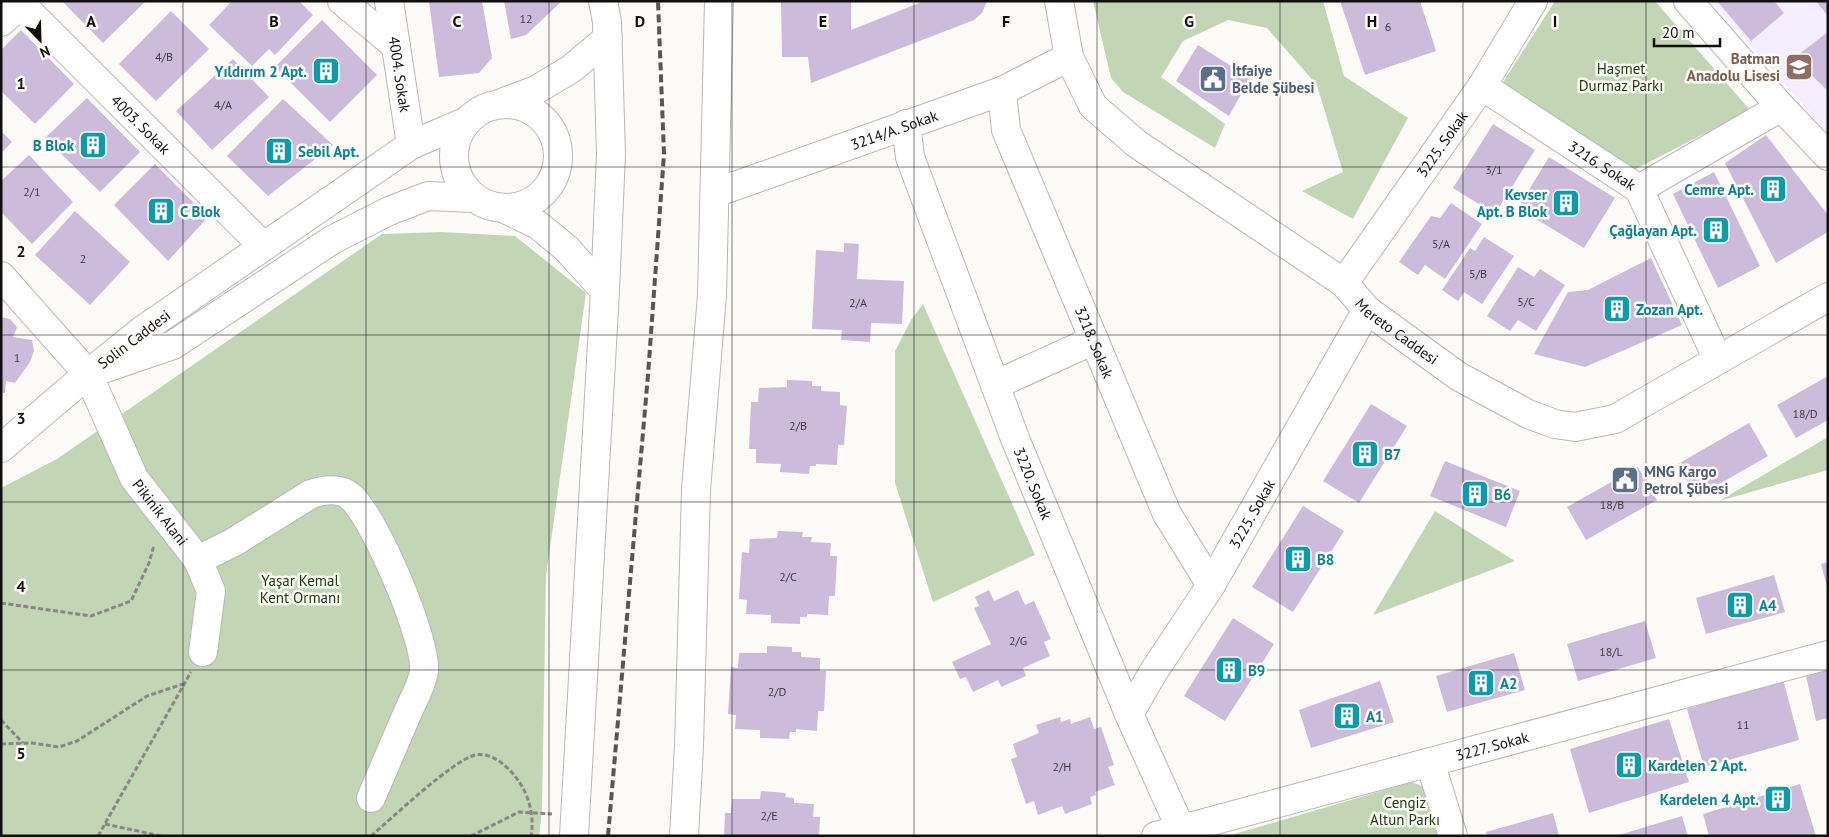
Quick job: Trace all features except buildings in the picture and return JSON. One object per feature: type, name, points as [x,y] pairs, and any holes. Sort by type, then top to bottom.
[{"type":"street","points":[[342,1],[396,46]]},
{"type":"street","name":"4004. Sokak","points":[[389,1],[411,146]]},
{"type":"street","points":[[574,826],[605,291],[611,154],[608,38],[607,22],[602,1]]},
{"type":"street","points":[[684,836],[689,746],[696,490],[712,295],[719,1]]},
{"type":"street","name":"Mereto Caddesi","points":[[1059,1],[1070,56],[1093,106],[1137,144],[1344,283],[1367,310],[1458,376],[1528,414],[1556,424],[1575,427],[1615,419],[1828,297]]},
{"type":"street","name":"3225. Sokak","points":[[1344,283],[1482,86],[1533,1]]},
{"type":"street","points":[[1688,1],[1781,108],[1828,156]]},
{"type":"street","name":"4003. Sokak","points":[[16,7],[263,246]]},
{"type":"street","points":[[605,291],[566,248],[538,225],[505,209],[488,206],[473,198],[462,185],[455,169],[454,152],[458,135],[468,121],[481,110],[536,90],[571,69],[608,38]]},
{"type":"street","name":"3214/A. Sokak","points":[[715,193],[1002,91],[1070,56]]},
{"type":"street","name":"3216. Sokak","points":[[1482,86],[1639,189],[1718,360]]},
{"type":"street","name":"3218. Sokak","points":[[1002,91],[1006,130],[1167,514],[1211,585]]},
{"type":"street","points":[[498,104],[515,104],[532,110],[546,121],[555,136],[559,152],[557,170],[550,186],[538,199],[522,207],[505,209]]},
{"type":"street","points":[[1639,189],[1781,108]]},
{"type":"street","name":"Solin Caddesi","points":[[88,374],[144,329],[411,146],[468,121]]},
{"type":"street","name":"3220. Sokak","points":[[906,124],[910,157],[995,385],[1129,714],[1183,832]]},
{"type":"street","name":"Solin Caddesi","points":[[88,374],[173,345],[332,240],[389,211],[428,196],[473,198]]},
{"type":"street","name":"Pikinik Alani","points":[[1,276],[88,374],[134,478],[198,560],[211,591],[203,652]]},
{"type":"street","name":"3225. Sokak","points":[[1129,714],[1154,671],[1211,585],[1367,310]]},
{"type":"street","points":[[995,385],[1094,340]]},
{"type":"street","points":[[4,441],[88,374]]},
{"type":"street","points":[[198,560],[234,542],[311,494],[322,491],[342,492],[351,496],[365,514],[411,613],[424,660],[420,684],[371,798]]},
{"type":"street","name":"3227. Sokak","points":[[1156,836],[1183,832],[1430,762],[1828,655]]},
{"type":"street","points":[[1430,762],[1453,836]]},
{"type":"path","points":[[1,603],[91,616],[131,601],[149,563],[162,514]]},
{"type":"path","points":[[98,836],[203,652]]},
{"type":"path","points":[[1,744],[59,747],[77,741],[147,696],[184,684]]},
{"type":"path","points":[[1,720],[24,744]]},
{"type":"path","points":[[371,836],[433,783],[458,764],[475,755],[490,757],[504,763],[517,778],[526,794],[531,813],[532,836]]},
{"type":"path","points":[[471,836],[519,812],[531,813],[574,826]]},
{"type":"path","points":[[105,824],[162,836]]},
{"type":"shaded area","name":"Batman Anadolu Lisesi","points":[[1712,1],[1828,1],[1828,133]]},
{"type":"green space","points":[[1093,1],[1323,1],[1344,76],[1408,118],[1353,219],[1302,191],[1343,172],[1317,85],[1267,28],[1228,20],[1183,41],[1161,77],[1225,124],[1215,148],[1123,92],[1111,78]]},
{"type":"green space","name":"Haşmet Durmaz Parkı","points":[[1555,1],[1655,1],[1750,110],[1632,171],[1498,90]]},
{"type":"green space","name":"Yaşar Kemal Kent Ormanı","points":[[441,232],[515,236],[586,293],[546,576],[542,812],[539,836],[1,836],[1,488],[57,459],[382,234]]},
{"type":"green space","points":[[923,304],[1035,555],[933,602],[895,483],[895,351],[911,320]]},
{"type":"green space","points":[[1828,437],[1828,470],[1719,501]]},
{"type":"green space","points":[[1435,511],[1515,561],[1373,615]]},
{"type":"green space","name":"Cengiz Altun Parkı","points":[[1412,782],[1426,788],[1440,836],[1228,836]]},
{"type":"railway","points":[[608,836],[648,375],[664,154],[658,1]]},
{"type":"place","name":"Batman Anadolu Lisesi","points":[[1799,67]]},
{"type":"place","name":"Yıldırım 2 Apt.","points":[[326,71]]},
{"type":"place","name":"İtfaiye Belde Şübesi","points":[[1213,79]]},
{"type":"place","name":"B Blok","points":[[93,145]]},
{"type":"place","name":"Sebil Apt.","points":[[279,151]]},
{"type":"place","name":"Cemre Apt.","points":[[1773,189]]},
{"type":"place","name":"Kevser Apt. B Blok","points":[[1566,203]]},
{"type":"place","name":"C Blok","points":[[161,211]]},
{"type":"place","name":"Çağlayan Apt.","points":[[1716,230]]},
{"type":"place","name":"Zozan Apt.","points":[[1617,309]]},
{"type":"place","name":"B7","points":[[1365,454]]},
{"type":"place","name":"MNG Kargo Petrol Şübesi","points":[[1625,480]]},
{"type":"place","name":"B6","points":[[1475,494]]},
{"type":"place","name":"B8","points":[[1298,559]]},
{"type":"place","name":"A4","points":[[1740,605]]},
{"type":"place","name":"B9","points":[[1229,670]]},
{"type":"place","name":"A2","points":[[1481,683]]},
{"type":"place","name":"A1","points":[[1347,716]]},
{"type":"place","name":"Kardelen 2 Apt.","points":[[1629,765]]},
{"type":"place","name":"Kardelen 4 Apt.","points":[[1778,799]]}]
